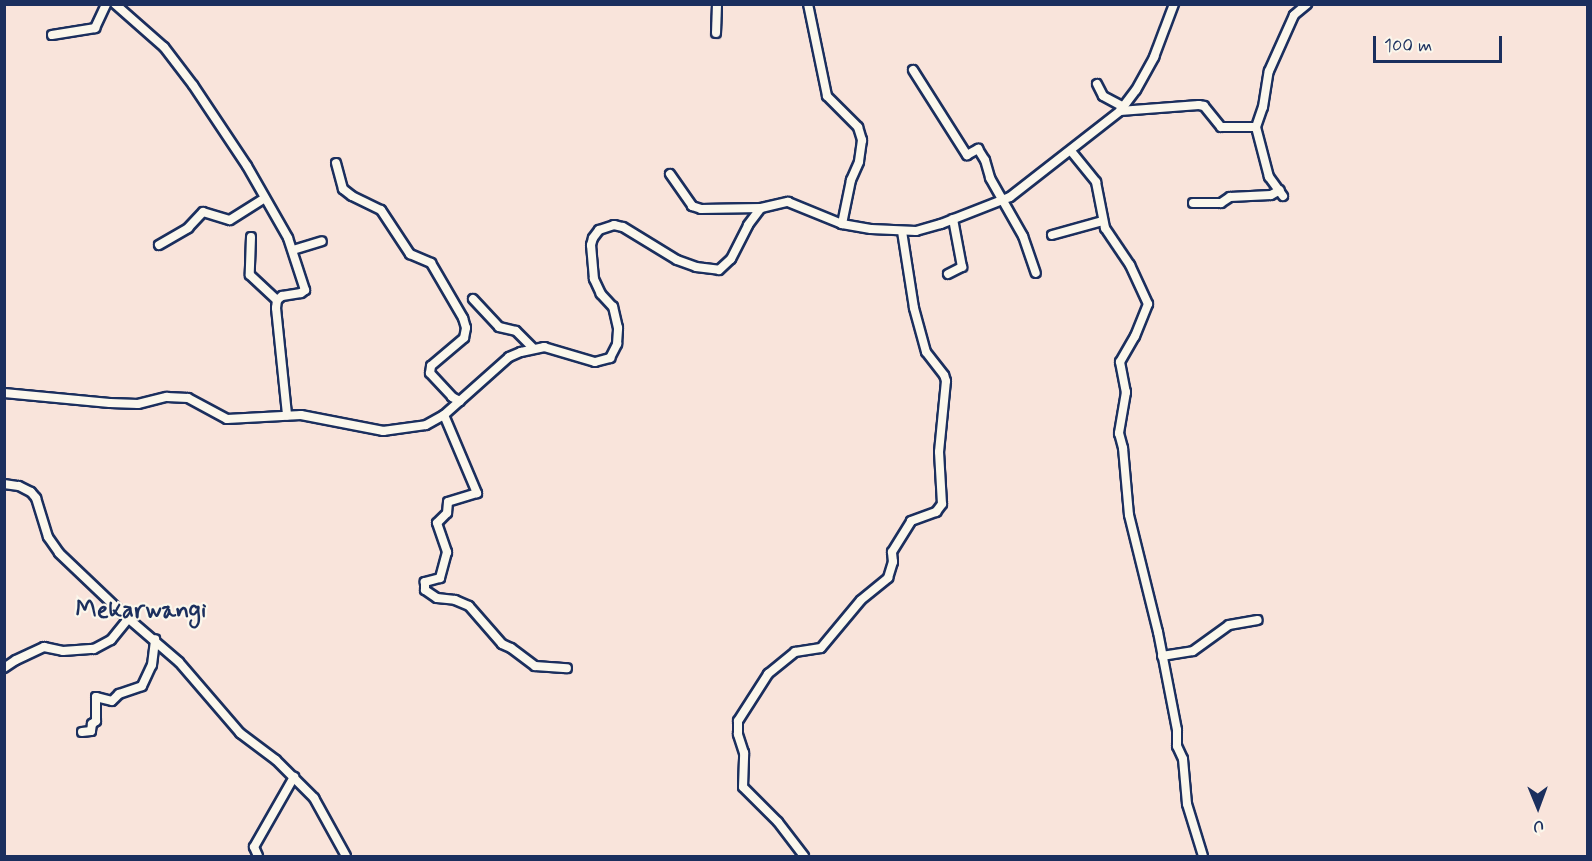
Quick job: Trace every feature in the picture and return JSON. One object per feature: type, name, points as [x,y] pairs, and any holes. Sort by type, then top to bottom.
[{"type":"street","points":[[52,35],[95,27],[106,4]]},
{"type":"street","points":[[115,4],[164,47],[205,101],[265,198],[293,250],[304,291],[282,296],[277,300]]},
{"type":"street","points":[[716,33],[717,4]]},
{"type":"street","points":[[808,4],[827,96],[858,127],[862,140],[860,162],[851,180],[842,224]]},
{"type":"street","points":[[670,174],[692,207],[696,208],[761,208],[788,202],[842,224],[902,231],[916,231],[953,219],[1004,201],[1071,151],[1121,109],[1136,90],[1154,57],[1174,4]]},
{"type":"street","points":[[1193,203],[1221,203],[1230,197],[1281,193],[1269,177],[1256,127],[1263,107],[1269,72],[1294,15],[1307,4]]},
{"type":"street","points":[[913,70],[967,155],[978,149],[980,152],[990,178],[1023,236],[1036,273]]},
{"type":"street","points":[[1097,84],[1103,96],[1121,109],[1199,105],[1204,106],[1221,127],[1256,127]]},
{"type":"street","points":[[1071,151],[1096,182],[1103,221],[1130,265],[1148,304],[1135,336],[1120,362],[1126,392],[1119,424],[1127,505],[1162,656],[1177,730],[1177,746],[1183,759],[1187,804],[1203,856]]},
{"type":"street","points":[[336,163],[343,189],[381,210],[410,254],[430,263],[463,318],[466,328],[464,338],[430,366],[430,373],[452,397],[460,401]]},
{"type":"street","points":[[159,245],[188,228],[202,212],[230,220],[265,198]]},
{"type":"street","points":[[4,393],[110,404],[138,404],[167,397],[188,398],[227,420],[287,415],[383,431],[426,425],[444,415],[509,357],[533,348],[544,347],[595,362],[603,362],[614,353],[617,318],[613,307],[596,287],[592,264],[593,238],[599,230],[614,225],[645,238],[677,260],[696,267],[719,270],[731,259],[743,234],[761,208]]},
{"type":"street","points":[[948,274],[962,267],[953,219]]},
{"type":"street","points":[[1052,235],[1103,221]]},
{"type":"street","points":[[804,856],[778,822],[745,790],[744,750],[738,726],[768,674],[795,652],[821,648],[861,600],[888,578],[893,562],[892,552],[911,521],[941,507],[939,452],[946,381],[926,351],[914,308],[902,231]]},
{"type":"street","points":[[251,237],[250,275],[277,300],[276,331],[287,415]]},
{"type":"street","points":[[293,250],[322,241]]},
{"type":"street","points":[[472,299],[499,327],[516,331],[533,348]]},
{"type":"street","points":[[444,415],[477,493],[448,501],[447,513],[437,523],[447,552],[440,578],[425,582],[425,590],[436,598],[455,600],[469,606],[502,644],[535,666],[567,668]]},
{"type":"street","points":[[4,484],[19,486],[31,492],[48,537],[59,553],[155,639],[209,694],[240,733],[294,777],[314,798],[346,856]]},
{"type":"street","points":[[4,668],[44,648],[63,651],[94,649],[111,640],[129,618]]},
{"type":"street","points":[[1162,656],[1193,651],[1229,625],[1258,620]]},
{"type":"street","points":[[82,732],[91,731],[92,724],[96,721],[96,696],[112,701],[119,694],[142,686],[152,665],[155,639]]},
{"type":"street","points":[[258,856],[254,847],[294,777]]},
{"type":"district","name":"Mekarwangi","points":[[141,611]]}]
